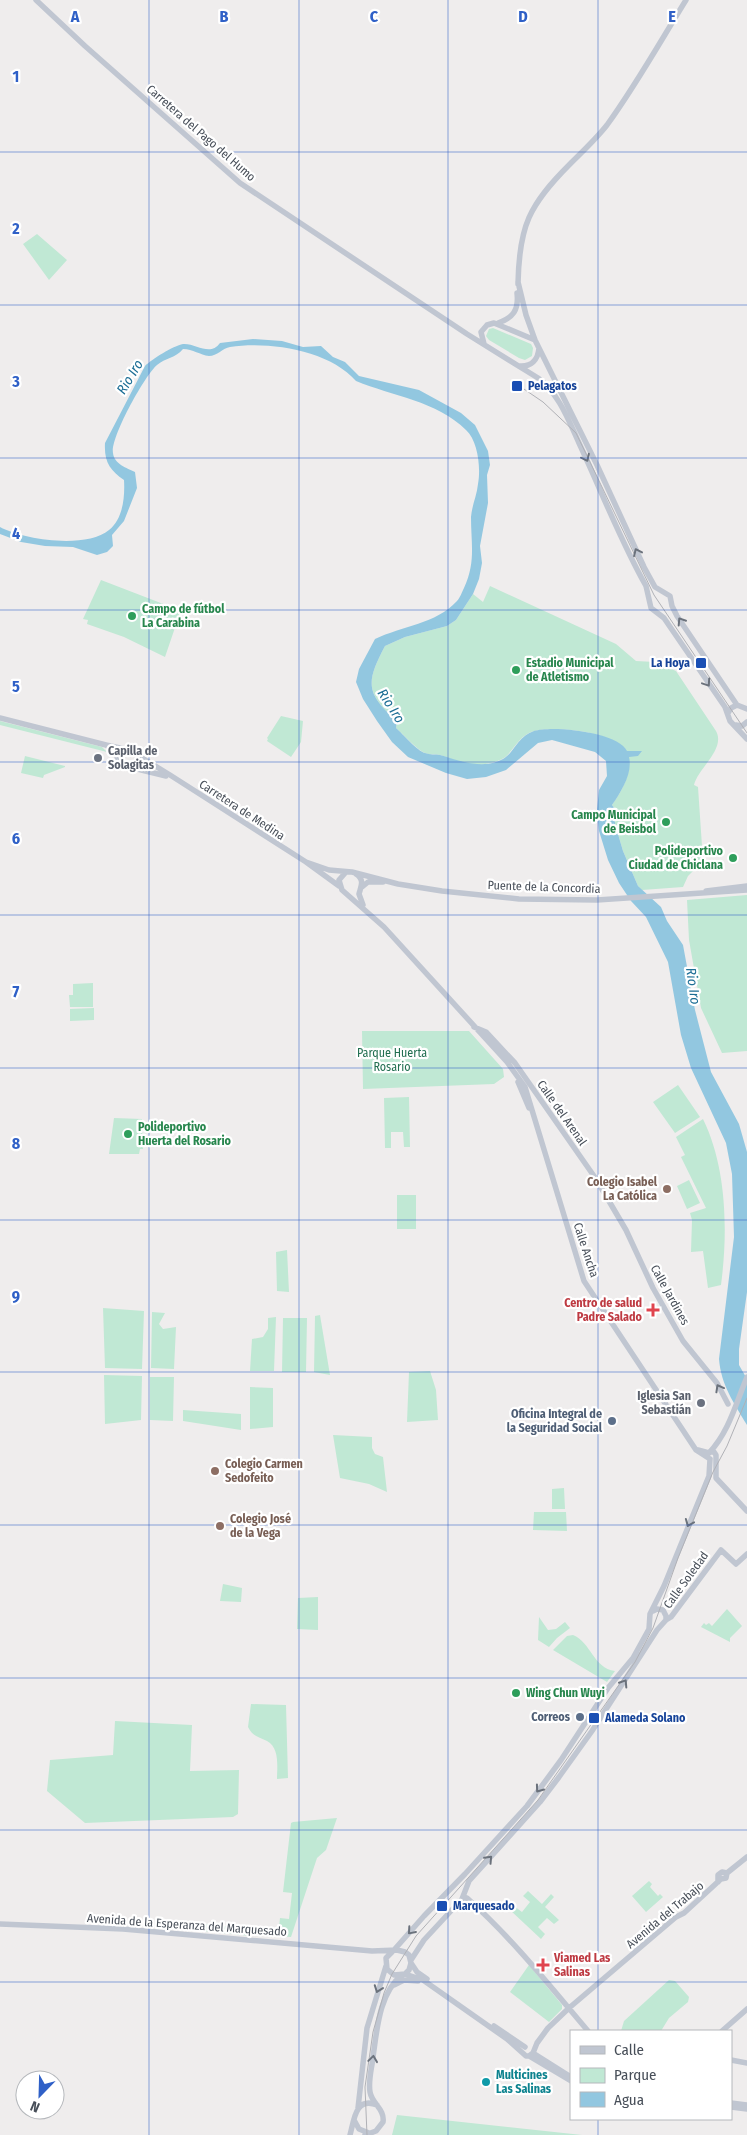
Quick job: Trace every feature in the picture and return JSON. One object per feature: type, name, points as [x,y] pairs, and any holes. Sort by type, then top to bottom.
[{"type":"main road","name":"Carretera del Pago del Humo","points":[[36,0],[85,46],[240,183],[544,382],[557,397],[650,600]]},
{"type":"main road","points":[[466,332],[475,334],[481,332],[487,325],[509,318],[515,312],[518,303],[520,242],[535,206],[553,181],[606,126],[686,0]]},
{"type":"main road","points":[[518,282],[526,315],[535,340],[644,567],[655,587],[670,596],[672,606],[737,705],[747,708]]},
{"type":"main road","points":[[498,323],[535,340]]},
{"type":"main road","points":[[481,332],[484,344]]},
{"type":"main road","points":[[517,365],[524,366],[534,362],[539,346]]},
{"type":"main road","points":[[663,592],[656,593],[650,600],[653,610],[664,618],[728,713],[730,721],[736,725],[747,739]]},
{"type":"main road","points":[[660,614],[668,612],[672,606]]},
{"type":"main road","points":[[728,713],[731,708],[737,705]]},
{"type":"main road","points":[[0,718],[106,745],[113,749],[120,764],[174,778]]},
{"type":"main road","points":[[736,725],[742,726],[747,722]]},
{"type":"main road","name":"Carretera de Medina","points":[[106,745],[129,751],[174,778],[306,862],[364,907]]},
{"type":"main road","points":[[117,756],[121,751],[129,751],[134,759],[129,766]]},
{"type":"main road","points":[[306,862],[330,870],[354,873],[362,879],[359,897],[364,907],[417,962],[474,1027]]},
{"type":"main road","points":[[346,872],[339,880],[342,889],[353,894],[372,879]]},
{"type":"main road","name":"Puente de la Concordia","points":[[354,873],[386,882],[442,891],[519,898],[597,900],[704,892]]},
{"type":"main road","points":[[704,892],[714,888],[747,886]]},
{"type":"main road","points":[[704,892],[747,890]]},
{"type":"main road","name":"Calle Ancha","points":[[474,1027],[516,1074],[529,1095],[584,1281],[693,1446],[711,1456]]},
{"type":"main road","name":"Calle del Arenal","points":[[474,1027],[486,1032],[515,1063],[596,1179],[622,1223]]},
{"type":"main road","name":"Calle Jardines","points":[[622,1223],[653,1288],[683,1341],[704,1369],[709,1372],[728,1404]]},
{"type":"main road","points":[[350,2135],[358,2108],[367,2028],[385,1964],[393,1951],[424,1916],[466,1874],[527,1806],[608,1688],[633,1658],[649,1629],[650,1618],[707,1480],[711,1456],[727,1429],[747,1377]]},
{"type":"main road","points":[[711,1456],[716,1478],[747,1511]]},
{"type":"main road","name":"Calle Soledad","points":[[664,1622],[672,1617],[720,1550],[736,1564],[747,1554]]},
{"type":"main road","points":[[354,2120],[358,2129],[367,2134],[379,2129],[383,2122],[383,2114],[371,2096],[370,2082],[382,2010],[392,1986],[409,1970],[411,1962],[424,1940],[462,1899],[469,1881],[540,1802],[576,1753],[664,1622],[666,1616],[663,1610],[657,1609],[653,1611]]},
{"type":"main road","points":[[650,1618],[655,1624],[664,1622]]},
{"type":"main road","points":[[568,1748],[574,1746],[576,1753]]},
{"type":"main road","name":"Avenida del Trabajo","points":[[529,2051],[548,2028],[569,2008],[719,1880],[718,1876],[720,1873],[727,1873],[747,1857]]},
{"type":"main road","points":[[462,1899],[467,1898],[493,1922],[527,1958],[587,2030]]},
{"type":"main road","name":"Avenida de la Esperanza del Marquesado","points":[[0,1924],[123,1929],[372,1952],[393,1951]]},
{"type":"main road","points":[[393,1951],[405,1952],[417,1972],[570,2081]]},
{"type":"main road","points":[[372,1952],[382,1957],[392,1974],[403,1974],[423,1980],[446,1997],[570,2076]]},
{"type":"main road","points":[[392,1986],[404,1980],[415,1980],[446,1997]]},
{"type":"main road","points":[[723,2030],[747,2009]]},
{"type":"main road","points":[[732,2060],[747,2063]]},
{"type":"main road","points":[[358,2108],[366,2103],[377,2105]]},
{"type":"main road","points":[[732,2103],[747,2105]]},
{"type":"main road","points":[[732,2107],[747,2109]]},
{"type":"green space","points":[[37,234],[67,260],[49,280],[23,244]]},
{"type":"green space","points":[[493,328],[531,344],[533,348],[532,356],[525,360],[519,358],[489,340],[486,336],[489,329]]},
{"type":"green space","name":"Campo de fútbol La Carabina","points":[[101,580],[179,610],[180,613],[165,657],[124,637],[87,624],[88,620],[83,619]]},
{"type":"green space","points":[[490,586],[616,644],[636,661],[655,662],[676,671],[716,731],[717,745],[694,785],[698,787],[703,861],[688,876],[683,887],[642,890],[638,886],[623,851],[615,824],[615,809],[612,805],[623,787],[628,773],[629,760],[627,753],[621,746],[611,740],[582,731],[566,729],[538,730],[525,736],[502,759],[482,765],[470,765],[422,751],[396,728],[397,721],[379,703],[374,694],[372,678],[374,669],[385,646],[405,637],[447,626],[456,620],[473,594],[483,602]]},
{"type":"green space","points":[[281,716],[303,721],[301,742],[291,757],[267,741]]},
{"type":"green space","points":[[0,721],[102,747],[107,752],[0,725]]},
{"type":"green space","points":[[25,756],[65,767],[44,775],[43,778],[21,773]]},
{"type":"green space","points":[[747,895],[747,1051],[722,1053],[701,1008],[689,940],[687,900]]},
{"type":"green space","points":[[93,983],[93,1007],[70,1007],[69,995],[73,995],[73,984]]},
{"type":"green space","points":[[94,1008],[94,1020],[70,1021],[70,1009]]},
{"type":"green space","name":"Parque Huerta Rosario","points":[[362,1031],[469,1031],[503,1069],[504,1077],[494,1084],[363,1089]]},
{"type":"green space","points":[[678,1085],[700,1117],[675,1133],[653,1102]]},
{"type":"green space","points":[[409,1097],[410,1147],[404,1147],[403,1132],[391,1132],[391,1148],[385,1148],[384,1098]]},
{"type":"green space","name":"Polideportivo Huerta del Rosario","points":[[114,1118],[142,1119],[143,1149],[140,1149],[139,1154],[109,1154]]},
{"type":"green space","points":[[703,1119],[717,1158],[724,1200],[725,1222],[721,1285],[708,1288],[703,1251],[691,1252],[692,1220],[690,1213],[706,1208],[681,1157],[685,1155],[676,1137]]},
{"type":"green space","points":[[689,1180],[700,1203],[687,1209],[677,1186]]},
{"type":"green space","points":[[397,1195],[416,1195],[416,1229],[397,1229]]},
{"type":"green space","points":[[287,1250],[289,1292],[277,1291],[276,1252]]},
{"type":"green space","points":[[103,1308],[144,1311],[142,1369],[105,1368]]},
{"type":"green space","points":[[152,1312],[165,1313],[159,1324],[163,1329],[176,1327],[174,1369],[151,1368]]},
{"type":"green space","points":[[320,1315],[330,1375],[314,1372],[315,1316]]},
{"type":"green space","points":[[276,1317],[274,1371],[250,1371],[252,1339],[263,1337],[268,1329],[268,1318]]},
{"type":"green space","points":[[283,1318],[307,1318],[306,1372],[282,1372]]},
{"type":"green space","points":[[430,1371],[436,1390],[438,1420],[407,1422],[409,1372]]},
{"type":"green space","points":[[104,1375],[142,1376],[141,1420],[105,1424]]},
{"type":"green space","points":[[150,1377],[174,1377],[173,1421],[150,1420]]},
{"type":"green space","points":[[250,1387],[273,1388],[273,1427],[250,1429]]},
{"type":"green space","points":[[183,1410],[241,1414],[241,1430],[183,1421]]},
{"type":"green space","points":[[333,1435],[372,1437],[372,1448],[375,1454],[383,1457],[387,1492],[369,1484],[340,1478]]},
{"type":"green space","points":[[564,1488],[565,1509],[552,1509],[552,1489]]},
{"type":"green space","points":[[534,1512],[566,1512],[567,1531],[533,1530]]},
{"type":"green space","points":[[223,1584],[242,1588],[241,1602],[220,1601]]},
{"type":"green space","points":[[318,1597],[318,1630],[297,1629],[298,1598]]},
{"type":"green space","points":[[727,1609],[742,1626],[730,1638],[730,1642],[701,1627],[704,1623],[706,1625],[709,1623],[712,1626]]},
{"type":"green space","points":[[539,1617],[548,1630],[556,1629],[565,1622],[570,1628],[549,1647],[538,1640]]},
{"type":"green space","points":[[573,1635],[584,1643],[602,1665],[615,1671],[607,1682],[553,1650],[567,1636]]},
{"type":"green space","points":[[251,1704],[286,1705],[288,1778],[277,1779],[277,1758],[274,1748],[267,1741],[254,1735],[248,1727]]},
{"type":"green space","points":[[115,1721],[192,1725],[190,1771],[239,1770],[238,1814],[233,1817],[85,1823],[47,1791],[50,1760],[113,1755]]},
{"type":"green space","points":[[337,1818],[326,1850],[317,1858],[291,1937],[278,1936],[280,1918],[289,1919],[292,1893],[283,1892],[291,1823]]},
{"type":"green space","points":[[649,1881],[652,1884],[650,1887],[658,1896],[660,1894],[663,1897],[646,1912],[632,1896]]},
{"type":"green space","points":[[528,1891],[542,1904],[551,1894],[554,1897],[545,1907],[559,1920],[554,1924],[547,1918],[538,1927],[545,1934],[541,1939],[510,1910],[514,1906],[522,1912],[530,1902],[523,1896]]},
{"type":"green space","points":[[204,1924],[252,1929],[251,1936],[203,1931]]},
{"type":"green space","points":[[529,1965],[562,2005],[562,2009],[549,2022],[510,1992]]},
{"type":"green space","points":[[669,1980],[675,1981],[689,1997],[688,2002],[669,2018],[662,2030],[621,2030],[624,2021]]},
{"type":"green space","points":[[397,2115],[582,2135],[392,2135]]},
{"type":"water","points":[[253,339],[282,341],[303,347],[321,346],[333,357],[345,362],[359,376],[419,390],[461,413],[475,425],[488,451],[490,465],[487,475],[488,503],[480,546],[482,563],[479,579],[473,594],[456,620],[447,626],[405,637],[385,646],[374,669],[372,686],[374,694],[379,703],[397,721],[396,728],[422,752],[479,764],[487,764],[503,759],[529,733],[543,729],[569,730],[599,735],[621,744],[627,751],[642,751],[638,756],[629,757],[628,776],[612,805],[615,809],[615,824],[623,851],[638,886],[661,907],[667,921],[683,945],[695,1010],[711,1072],[739,1124],[747,1152],[747,1292],[739,1349],[739,1365],[747,1379],[747,1425],[725,1386],[719,1359],[734,1237],[732,1174],[726,1143],[691,1068],[681,1035],[668,962],[646,917],[631,901],[619,883],[608,860],[599,831],[597,810],[599,790],[607,776],[606,761],[595,752],[552,740],[538,743],[506,770],[486,777],[467,779],[446,773],[408,757],[392,742],[363,699],[356,682],[359,669],[375,639],[429,620],[449,609],[461,595],[468,579],[472,544],[471,517],[479,478],[479,463],[476,448],[466,430],[442,412],[414,400],[356,381],[344,370],[315,355],[297,350],[262,345],[230,347],[209,356],[183,349],[157,365],[152,371],[129,407],[117,434],[114,445],[114,457],[121,465],[135,472],[137,488],[124,521],[112,535],[113,546],[107,552],[97,555],[73,547],[45,546],[21,542],[0,534],[0,527],[24,536],[39,539],[71,541],[99,536],[109,530],[120,514],[124,493],[124,480],[109,465],[105,443],[145,366],[163,353],[183,344],[212,349],[220,343]]},
{"type":"tram line","points":[[518,385],[543,402],[576,433],[654,595],[747,733]]},
{"type":"tram line","points":[[367,2135],[365,2087],[373,2032],[384,1993],[392,1974],[416,1936],[538,1800],[635,1662],[653,1628],[678,1558],[713,1472],[727,1446],[747,1398]]},
{"type":"place","name":"Pelagatos","points":[[517,386]]},
{"type":"place","name":"Campo de fútbol La Carabina","points":[[132,616]]},
{"type":"place","name":"La Hoya","points":[[701,663]]},
{"type":"place","name":"Estadio Municipal de Atletismo","points":[[516,670]]},
{"type":"place","name":"Capilla de Solagitas","points":[[98,758]]},
{"type":"place","name":"Campo Municipal de Beisbol","points":[[666,822]]},
{"type":"place","name":"Polideportivo Ciudad de Chiclana","points":[[733,858]]},
{"type":"place","name":"Polideportivo Huerta del Rosario","points":[[128,1134]]},
{"type":"place","name":"Colegio Isabel La Católica","points":[[667,1189]]},
{"type":"place","name":"Centro de salud Padre Salado","points":[[653,1310]]},
{"type":"place","name":"Iglesia San Sebastián","points":[[701,1403]]},
{"type":"place","name":"Oficina Integral de la Seguridad Social","points":[[612,1421]]},
{"type":"place","name":"Colegio Carmen Sedofeito","points":[[215,1471]]},
{"type":"place","name":"Colegio José de la Vega","points":[[220,1526]]},
{"type":"place","name":"Wing Chun Wuyi","points":[[516,1693]]},
{"type":"place","name":"Correos","points":[[580,1717]]},
{"type":"place","name":"Alameda Solano","points":[[594,1718]]},
{"type":"place","name":"Marquesado","points":[[442,1906]]},
{"type":"place","name":"Viamed Las Salinas","points":[[543,1965]]},
{"type":"place","name":"Multicines Las Salinas","points":[[486,2082]]},
{"type":"water label","name":"Rio Iro","points":[[130,377]]},
{"type":"water label","name":"Rio Iro","points":[[391,706]]},
{"type":"water label","name":"Rio Iro","points":[[693,986]]}]
